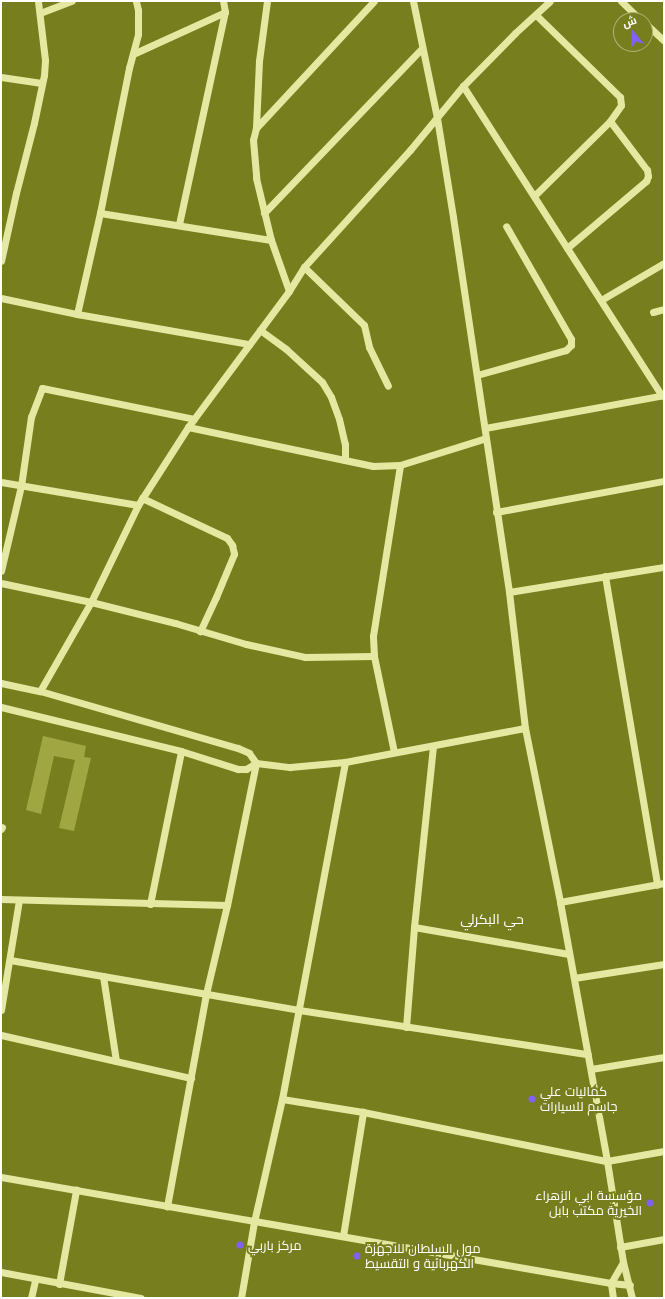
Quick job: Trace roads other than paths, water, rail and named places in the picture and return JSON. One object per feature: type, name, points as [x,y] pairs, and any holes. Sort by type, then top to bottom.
[{"type":"street","points":[[1,261],[42,83],[45,60],[38,1]]},
{"type":"street","points":[[40,13],[72,1]]},
{"type":"street","points":[[77,314],[138,34],[138,10],[136,1]]},
{"type":"street","points":[[179,224],[225,12],[223,1]]},
{"type":"street","points":[[267,1],[259,61],[256,128],[253,140],[256,178],[264,212],[271,240],[289,292]]},
{"type":"street","points":[[256,128],[374,1]]},
{"type":"street","points":[[413,1],[437,118],[477,375],[509,592],[525,728],[560,902],[591,1069],[620,1247],[632,1298]]},
{"type":"street","points":[[40,690],[91,602],[142,498],[188,427],[289,292],[304,267],[410,150],[463,86],[550,1]]},
{"type":"street","points":[[621,1],[633,12]]},
{"type":"street","points":[[133,54],[225,12]]},
{"type":"street","points":[[534,196],[610,121],[621,105],[620,97],[536,15]]},
{"type":"street","points":[[653,31],[664,41]]},
{"type":"street","points":[[264,212],[422,48]]},
{"type":"street","points":[[1,77],[42,83]]},
{"type":"street","points":[[463,86],[663,395],[484,428]]},
{"type":"street","points":[[567,248],[646,181],[648,176],[646,170],[610,121]]},
{"type":"street","points":[[100,213],[179,224],[271,240]]},
{"type":"street","points":[[477,375],[566,350],[571,345],[571,338],[506,226]]},
{"type":"street","points":[[601,300],[664,263]]},
{"type":"street","points":[[304,267],[364,325],[369,347],[388,386]]},
{"type":"street","points":[[1,298],[77,314],[249,344]]},
{"type":"street","points":[[653,312],[664,309]]},
{"type":"street","points":[[260,330],[286,349],[322,382],[331,397],[339,419],[345,444],[345,460]]},
{"type":"street","points":[[1,571],[21,486],[31,417],[42,388],[194,419]]},
{"type":"street","points":[[188,427],[373,466],[400,465],[486,438]]},
{"type":"street","points":[[394,752],[374,656],[373,636],[400,465]]},
{"type":"street","points":[[496,512],[664,481]]},
{"type":"street","points":[[1,482],[138,505]]},
{"type":"street","points":[[142,498],[227,538],[232,545],[234,554],[216,598],[200,631]]},
{"type":"street","points":[[509,592],[664,567]]},
{"type":"street","points":[[560,902],[661,884],[605,576]]},
{"type":"street","points":[[1,583],[91,602],[246,644],[305,657],[374,656]]},
{"type":"street","points":[[1,683],[40,690],[238,748],[250,753],[256,763],[227,905],[206,994],[167,1206]]},
{"type":"street","points":[[1,707],[181,751],[238,769],[246,769],[256,763],[290,767],[345,762],[525,728]]},
{"type":"street","points":[[406,1027],[414,927],[433,746]]},
{"type":"street","points":[[150,904],[181,751]]},
{"type":"street","points":[[241,1298],[254,1222],[282,1099],[345,762]]},
{"type":"street","points":[[1,899],[227,905]]},
{"type":"street","points":[[1,1010],[10,960],[18,900]]},
{"type":"street","points":[[414,927],[569,954]]},
{"type":"street","points":[[10,960],[298,1010],[588,1054]]},
{"type":"street","points":[[574,978],[664,964]]},
{"type":"street","points":[[103,976],[116,1061]]},
{"type":"street","points":[[1,1036],[191,1078]]},
{"type":"street","points":[[591,1069],[664,1057]]},
{"type":"street","points":[[282,1099],[363,1112],[607,1160],[664,1151]]},
{"type":"street","points":[[342,1236],[363,1112]]},
{"type":"street","points":[[1,1177],[254,1222],[630,1285]]},
{"type":"street","points":[[59,1284],[76,1190]]},
{"type":"street","points":[[620,1247],[664,1239]]},
{"type":"street","points":[[613,1298],[611,1283],[623,1262]]},
{"type":"street","points":[[1,1272],[113,1295],[141,1298]]},
{"type":"street","points":[[31,1298],[35,1280]]},
{"type":"place","name":"كماليات علي جاسم للسيارات","points":[[532,1099]]},
{"type":"place","name":"مؤسسة ابي الزهراء الخيرية مكتب بابل","points":[[650,1203]]},
{"type":"place","name":"مركز باربي","points":[[240,1245]]},
{"type":"place","name":"مول السلطان للاجهزة الكهربائية و التقسيط","points":[[357,1256]]},
{"type":"district","name":"حي البكرلي","points":[[492,919]]}]
